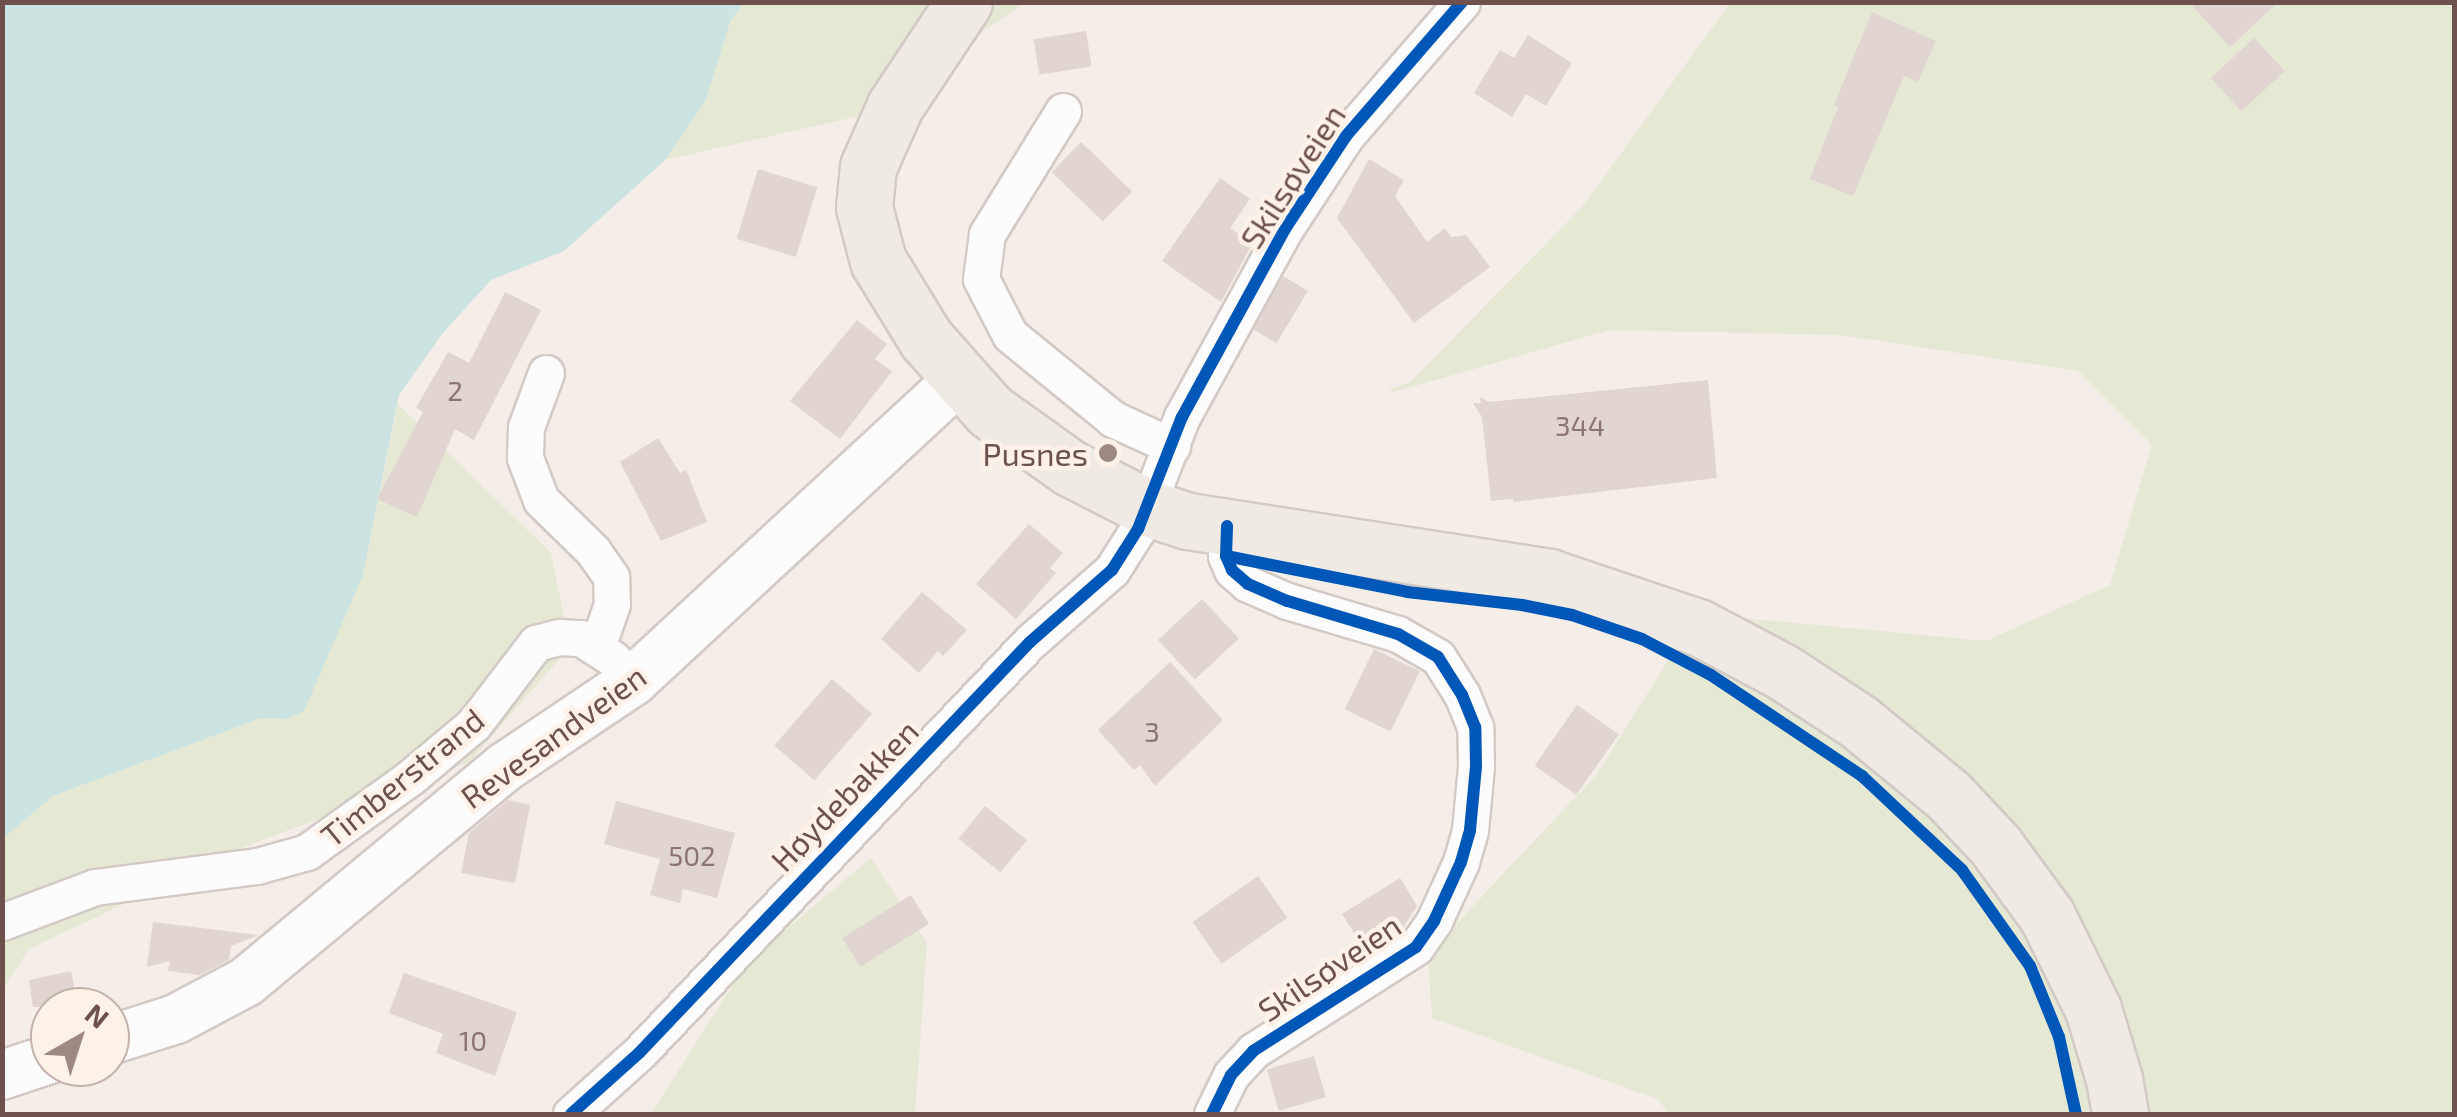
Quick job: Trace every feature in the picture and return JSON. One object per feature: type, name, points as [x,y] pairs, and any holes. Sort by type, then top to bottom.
[{"type":"main road","points":[[964,2],[895,106],[868,168],[864,207],[878,262],[926,338],[990,411],[1070,468],[1148,508],[1188,521],[1567,583],[1698,627],[1828,702],[1948,796],[1995,845],[2047,916],[2092,1009],[2120,1114]]},
{"type":"main road","name":"Revesandveien","points":[[130,1033],[176,1018],[246,982],[504,767],[633,680],[959,379]]},
{"type":"main road","points":[[2,1075],[30,1066]]},
{"type":"street","name":"Skilsøveien","points":[[1148,508],[1182,417],[1285,229],[1346,136],[1462,2]]},
{"type":"street","points":[[1063,111],[987,234],[981,278],[1010,335],[1113,419],[1172,446]]},
{"type":"street","points":[[546,374],[526,427],[524,458],[541,500],[593,552],[611,577],[612,604],[596,647],[633,680]]},
{"type":"street","name":"Høydebakken","points":[[571,1114],[639,1052],[1030,642],[1112,570],[1148,508]]},
{"type":"street","name":"Skilsøveien","points":[[1212,1114],[1231,1075],[1253,1051],[1416,947],[1434,921],[1460,862],[1470,830],[1476,766],[1475,727],[1462,694],[1438,656],[1398,634],[1287,601],[1248,584],[1232,570],[1226,556],[1227,526]]},
{"type":"street","name":"Timberstrand","points":[[2,922],[96,887],[257,866],[307,852],[411,777],[474,724],[536,644],[559,637],[580,638],[596,647]]},
{"type":"green space","points":[[744,3],[1024,3],[864,115],[665,160],[705,102],[731,20]]},
{"type":"green space","points":[[1730,3],[2454,3],[2454,1114],[1670,1114],[1657,1099],[1432,1018],[1428,954],[1596,775],[1681,640],[1627,619],[1753,619],[1986,641],[2110,585],[2152,445],[2078,371],[1840,335],[1609,330],[1394,392],[1389,389],[1410,382],[1582,207]]},
{"type":"green space","points":[[398,404],[551,553],[570,647],[469,762],[244,847],[29,949],[3,989],[3,838],[53,796],[261,718],[288,719],[363,575]]},
{"type":"green space","points":[[871,858],[927,943],[915,1114],[651,1114],[747,962]]},
{"type":"water","points":[[3,3],[744,3],[731,20],[705,102],[665,160],[564,251],[491,280],[442,334],[399,395],[363,575],[304,711],[288,719],[261,718],[53,796],[3,838]]},
{"type":"building","points":[[2189,2],[2278,2],[2230,47]]},
{"type":"building","points":[[1872,12],[1936,41],[1918,82],[1904,76],[1853,196],[1810,179],[1838,107],[1834,105]]},
{"type":"building","points":[[1086,31],[1092,67],[1039,75],[1034,39]]},
{"type":"building","points":[[1528,35],[1572,63],[1546,106],[1526,94],[1512,117],[1474,93],[1500,50],[1514,58]]},
{"type":"building","points":[[2254,38],[2285,71],[2242,111],[2211,78]]},
{"type":"building","points":[[1081,142],[1132,191],[1103,222],[1052,172]]},
{"type":"building","points":[[1369,159],[1404,180],[1395,196],[1427,242],[1445,228],[1451,237],[1466,235],[1490,267],[1414,323],[1337,218]]},
{"type":"building","points":[[758,169],[817,187],[796,257],[737,239]]},
{"type":"building","points":[[1220,178],[1250,199],[1230,228],[1252,244],[1221,302],[1162,261]]},
{"type":"building","points":[[1283,276],[1308,291],[1276,343],[1252,328]]},
{"type":"building","points":[[505,292],[541,310],[474,440],[455,429],[417,517],[377,499],[423,412],[416,408],[448,352],[469,363]]},
{"type":"building","points":[[857,320],[887,344],[875,359],[892,371],[840,439],[790,401]]},
{"type":"building","points":[[1708,380],[1717,478],[1513,502],[1491,501],[1482,417],[1473,403],[1481,403],[1480,397],[1488,402]]},
{"type":"building","points":[[658,438],[680,473],[686,470],[707,522],[661,541],[620,462]]},
{"type":"building","points":[[1029,524],[1063,553],[1050,568],[1056,573],[1016,619],[976,584]]},
{"type":"building","points":[[922,592],[967,630],[943,656],[938,651],[919,673],[881,639]]},
{"type":"building","points":[[1202,599],[1239,638],[1195,679],[1158,640]]},
{"type":"building","points":[[1374,649],[1420,671],[1390,732],[1345,709]]},
{"type":"building","points":[[1170,662],[1223,720],[1155,786],[1140,765],[1134,770],[1098,730]]},
{"type":"building","points":[[832,679],[872,714],[814,780],[774,745]]},
{"type":"building","points":[[1577,705],[1619,734],[1576,795],[1535,766]]},
{"type":"building","points":[[508,800],[530,805],[515,883],[461,873],[469,833]]},
{"type":"building","points":[[616,801],[735,833],[717,898],[683,889],[680,903],[650,895],[660,859],[604,844]]},
{"type":"building","points":[[985,806],[1027,840],[1001,873],[959,839]]},
{"type":"building","points":[[1258,876],[1287,918],[1222,964],[1192,922]]},
{"type":"building","points":[[1400,878],[1417,906],[1401,931],[1367,953],[1342,914]]},
{"type":"building","points":[[911,895],[929,924],[860,967],[842,938]]},
{"type":"building","points":[[153,922],[259,935],[231,946],[229,960],[200,975],[168,971],[170,961],[147,967]]},
{"type":"building","points":[[71,971],[74,987],[30,987],[29,980]]},
{"type":"building","points":[[404,973],[517,1012],[495,1076],[436,1053],[443,1034],[389,1013]]},
{"type":"building","points":[[1314,1056],[1326,1097],[1279,1111],[1267,1070]]},
{"type":"cycle path","points":[[571,1114],[639,1053],[1030,642],[1112,570],[1138,529],[1182,417],[1285,229],[1346,136],[1462,2]]},
{"type":"cycle path","points":[[1212,1114],[1231,1075],[1253,1051],[1416,947],[1434,921],[1461,862],[1470,830],[1476,766],[1475,727],[1462,695],[1438,657],[1398,634],[1287,601],[1248,584],[1232,570],[1226,556],[1227,526]]},
{"type":"cycle path","points":[[1226,556],[1407,592],[1522,605],[1572,615],[1642,639],[1711,675],[1862,776],[1962,870],[2030,966],[2059,1037],[2076,1114]]},
{"type":"place","name":"Pusnes","points":[[1108,453]]}]
